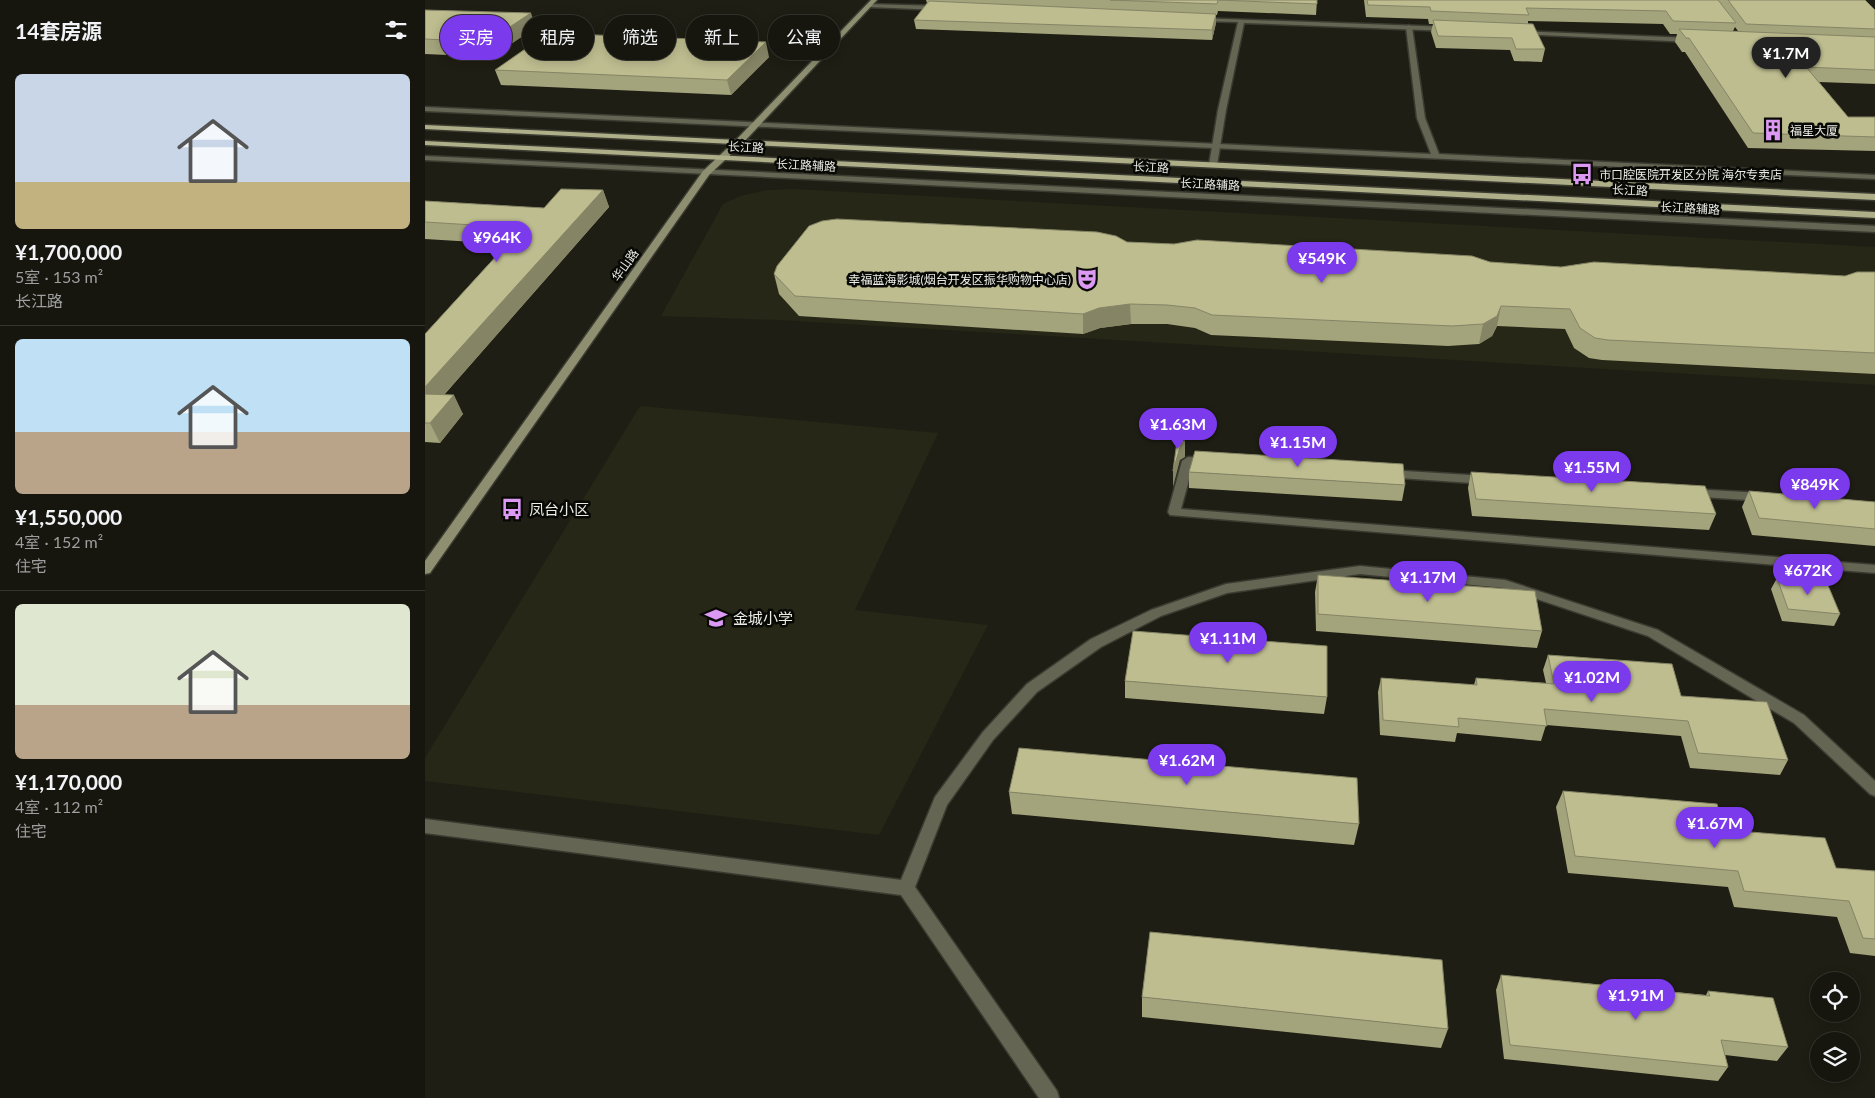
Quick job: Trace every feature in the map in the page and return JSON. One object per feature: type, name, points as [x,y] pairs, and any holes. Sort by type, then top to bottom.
[{"type":"main road","name":"长江路","points":[[425,127],[1875,197]]},
{"type":"main road","name":"长江路","points":[[425,143],[1875,215]]},
{"type":"street","points":[[872,3],[946,8]]},
{"type":"street","name":"华山路","points":[[425,570],[706,172],[738,143],[872,3]]},
{"type":"street","points":[[1192,19],[1458,30]]},
{"type":"street","points":[[1213,166],[1241,21]]},
{"type":"street","points":[[1409,28],[1421,118],[1436,156]]},
{"type":"street","points":[[1517,32],[1702,40]]},
{"type":"street","points":[[425,109],[1875,177]]},
{"type":"street","name":"长江路辅路","points":[[425,158],[1875,229]]},
{"type":"street","points":[[1218,463],[1188,461],[1175,512],[1875,569]]},
{"type":"street","points":[[1377,473],[1497,480]]},
{"type":"street","points":[[1676,492],[1775,498]]},
{"type":"street","points":[[906,888],[940,802],[988,736],[1032,688],[1088,649],[1156,613],[1226,589],[1360,570],[1505,584],[1653,633],[1799,719],[1875,790]]},
{"type":"street","points":[[425,826],[906,888],[1050,1098]]},
{"type":"shaded area","points":[[794,189],[1875,247],[1875,385],[780,320],[661,316],[723,204],[740,196],[767,190]]},
{"type":"shaded area","name":"金城小学","points":[[640,406],[938,433],[855,610],[988,625],[879,835],[425,781],[425,758]]},
{"type":"building","points":[[1110,0],[1218,0],[1217,4]]},
{"type":"building","points":[[1218,0],[1317,0],[1317,4]]},
{"type":"building","points":[[1367,0],[1718,0],[1736,23],[1673,21],[1666,11],[1526,8],[1529,15],[1431,11],[1430,7],[1368,5]]},
{"type":"building","points":[[1728,0],[1865,0],[1875,10],[1875,29],[1746,24]]},
{"type":"building","points":[[929,1],[1216,14],[1212,30],[914,20]]},
{"type":"building","points":[[425,10],[531,13],[522,15],[522,19],[512,26],[512,15],[440,15],[440,40],[425,39]]},
{"type":"building","points":[[1433,20],[1533,24],[1545,49],[1516,49],[1512,38],[1438,36]]},
{"type":"building","points":[[1679,29],[1875,37],[1875,70],[1806,67],[1848,117],[1875,117],[1875,137],[1753,133],[1689,38],[1686,38]]},
{"type":"building","points":[[594,35],[604,35],[604,60],[676,60],[676,38],[686,39],[686,60],[748,60],[727,80],[495,70],[512,60],[522,51],[522,60],[594,60]]},
{"type":"building","points":[[758,42],[766,42],[758,50]]},
{"type":"building","points":[[561,189],[603,190],[425,387],[425,334],[522,228],[425,222],[425,201],[544,208]]},
{"type":"building","points":[[837,219],[1097,232],[1116,236],[1127,242],[1174,244],[1197,240],[1472,256],[1490,262],[1561,267],[1594,262],[1845,276],[1857,272],[1875,272],[1875,353],[1608,340],[1595,338],[1580,328],[1570,309],[1501,306],[1497,316],[1483,324],[1452,326],[1212,315],[1195,308],[1167,305],[1130,304],[1099,308],[1083,314],[795,296],[774,274],[777,266],[809,226],[822,221]]},
{"type":"building","points":[[425,394],[454,395],[430,423],[425,423]]},
{"type":"building","points":[[1177,441],[1185,441],[1181,444],[1173,471]]},
{"type":"building","points":[[1195,451],[1403,464],[1405,485],[1189,472]]},
{"type":"building","points":[[1471,472],[1705,486],[1716,514],[1476,499]]},
{"type":"building","points":[[1749,491],[1875,502],[1875,529],[1759,518]]},
{"type":"building","points":[[1318,575],[1535,591],[1542,631],[1318,614]]},
{"type":"building","points":[[1777,578],[1827,583],[1840,614],[1788,609]]},
{"type":"building","points":[[1133,631],[1327,646],[1327,697],[1125,681]]},
{"type":"building","points":[[1548,655],[1672,664],[1681,696],[1767,702],[1788,760],[1698,753],[1688,721],[1544,709],[1547,726],[1458,718],[1459,727],[1383,720],[1381,678],[1477,685],[1476,678],[1554,684]]},
{"type":"building","points":[[1019,748],[1357,778],[1359,824],[1009,792]]},
{"type":"building","points":[[1563,791],[1717,804],[1725,830],[1825,838],[1836,868],[1875,871],[1875,939],[1863,938],[1849,901],[1744,891],[1738,871],[1575,856]]},
{"type":"building","points":[[1150,932],[1442,960],[1448,1029],[1142,997]]},
{"type":"building","points":[[1501,975],[1710,996],[1708,991],[1773,998],[1788,1047],[1721,1040],[1728,1067],[1510,1045]]},
{"type":"place","name":"福星大厦","points":[[1773,130]]},
{"type":"place","name":"市口腔医院开发区分院 海尔专卖店","points":[[1582,174]]},
{"type":"place","name":"幸福蓝海影城(烟台开发区振华购物中心店)","points":[[1087,279]]},
{"type":"place","name":"凤台小区","points":[[512,509]]},
{"type":"place","name":"金城小学","points":[[716,618]]}]
